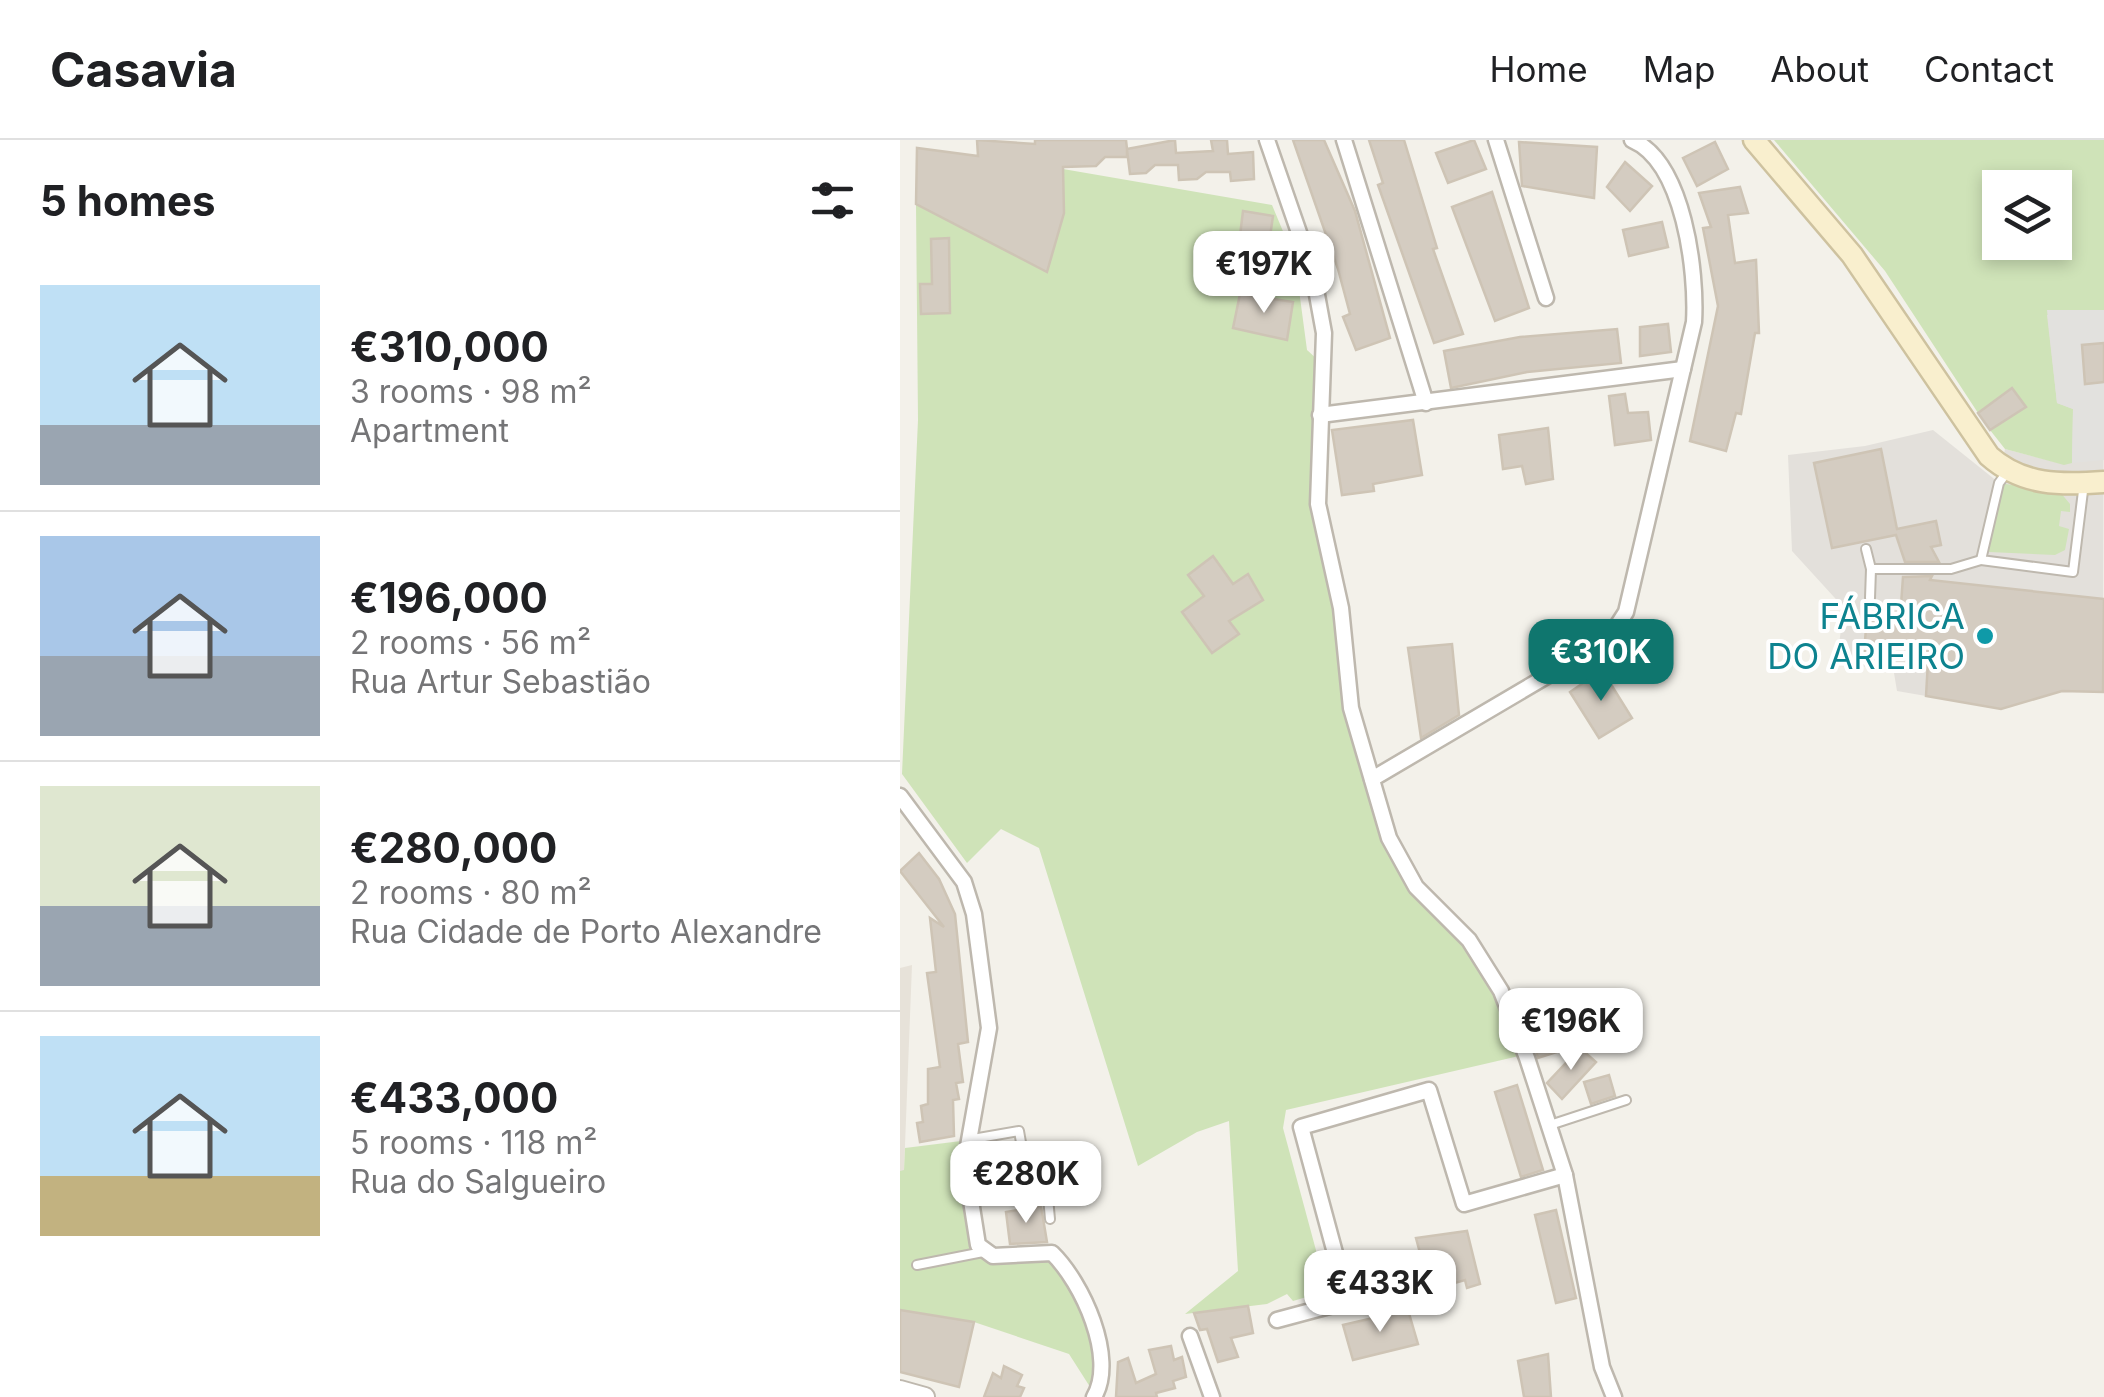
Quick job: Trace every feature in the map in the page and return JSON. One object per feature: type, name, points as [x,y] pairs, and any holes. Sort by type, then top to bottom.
[{"type":"main road","points":[[1754,140],[1833,228],[1989,456],[2008,471],[2032,480],[2094,483]]},
{"type":"street","points":[[1268,140],[1314,278],[1324,333],[1318,504],[1341,608],[1350,708],[1389,838],[1416,886],[1469,940],[1501,991],[1565,1175],[1602,1367],[1614,1397]]},
{"type":"street","points":[[1344,140],[1426,403]]},
{"type":"street","points":[[1496,140],[1546,298]]},
{"type":"street","points":[[1372,779],[1608,640],[1626,612],[1694,322],[1696,288],[1673,182],[1656,159],[1632,140]]},
{"type":"street","points":[[1320,415],[1683,369]]},
{"type":"street","points":[[900,796],[964,882],[974,914],[989,1028],[967,1140],[974,1229],[983,1252],[993,1256],[1052,1253],[1064,1265],[1100,1340],[1104,1378],[1094,1397]]},
{"type":"street","points":[[900,820],[918,820]]},
{"type":"street","points":[[1278,1320],[1348,1301],[1301,1127],[1429,1090],[1464,1204],[1565,1175]]},
{"type":"street","points":[[1190,1336],[1212,1397]]},
{"type":"street","points":[[900,1390],[924,1397]]},
{"type":"lane","points":[[1210,256],[1314,278]]},
{"type":"lane","points":[[1981,560],[1999,483],[2008,471]]},
{"type":"lane","points":[[1872,570],[1951,569],[1981,560],[2073,572],[2094,483]]},
{"type":"lane","points":[[1866,549],[1872,570],[1870,598]]},
{"type":"lane","points":[[1550,1125],[1626,1100]]},
{"type":"lane","points":[[967,1140],[1020,1131],[1026,1170]]},
{"type":"lane","points":[[971,1198],[1046,1187],[1050,1218]]},
{"type":"lane","points":[[917,1265],[983,1252]]},
{"type":"shaded area","points":[[2104,253],[2103,692],[2062,691],[2001,709],[1897,691],[1893,667],[1836,666],[1844,608],[1792,551],[1788,455],[1865,446],[1933,430],[1998,482],[2005,449],[2063,464],[2033,260],[2072,260],[2072,256]]},
{"type":"shaded area","points":[[2047,310],[2104,310],[2104,343],[2082,346],[2085,384],[2104,382],[2104,460],[2072,463],[2073,409],[2057,403]]},
{"type":"shaded area","points":[[912,965],[904,1171],[900,1171],[900,968]]},
{"type":"green space","points":[[1774,140],[2104,140],[2104,311],[2047,315],[2057,403],[2073,409],[2072,463],[2064,465],[2005,449],[1990,430],[2026,407],[2012,388],[1978,413],[1885,271]]},
{"type":"green space","points":[[1063,169],[1272,205],[1295,260],[1307,350],[1318,360],[1315,414],[1335,608],[1384,845],[1412,890],[1463,946],[1496,994],[1519,1056],[1286,1110],[1283,1128],[1327,1291],[1293,1301],[1287,1294],[1267,1304],[1185,1314],[1238,1271],[1229,1121],[1197,1132],[1138,1166],[1039,848],[1001,829],[967,863],[902,774],[918,420],[916,204],[1047,272],[1064,213]]},
{"type":"green space","points":[[1999,483],[2060,492],[2070,504],[2070,512],[2061,511],[2059,526],[2069,529],[2065,550],[2055,555],[1989,552]]},
{"type":"green space","points":[[961,1141],[974,1246],[982,1257],[1052,1258],[1059,1266],[1085,1309],[1098,1343],[1099,1361],[1092,1390],[1069,1354],[974,1322],[900,1310],[900,1171],[904,1170],[905,1148]]},
{"type":"building","points":[[977,140],[1035,144],[1035,140],[1126,140],[1127,149],[1175,140],[1176,153],[1213,151],[1211,140],[1227,140],[1228,154],[1253,152],[1254,179],[1231,181],[1230,172],[1206,172],[1197,179],[1179,180],[1178,165],[1155,165],[1146,173],[1130,174],[1127,150],[1127,157],[1105,157],[1096,166],[1063,167],[1064,213],[1047,272],[916,204],[917,148],[978,156]]},
{"type":"building","points":[[1293,140],[1324,140],[1355,211],[1390,338],[1356,350],[1343,317],[1350,314],[1338,269]]},
{"type":"building","points":[[1369,140],[1404,140],[1437,248],[1433,249],[1463,334],[1434,343],[1378,185],[1383,183]]},
{"type":"building","points":[[1474,140],[1486,169],[1448,183],[1436,153]]},
{"type":"building","points":[[1519,142],[1597,147],[1594,198],[1522,186]]},
{"type":"building","points":[[1715,142],[1728,169],[1697,186],[1683,158]]},
{"type":"building","points":[[1625,162],[1652,186],[1630,211],[1607,187]]},
{"type":"building","points":[[1740,187],[1748,213],[1728,215],[1735,263],[1756,260],[1759,333],[1755,333],[1741,414],[1736,413],[1726,451],[1690,441],[1718,306],[1703,228],[1711,227],[1699,193]]},
{"type":"building","points":[[1492,192],[1529,308],[1495,321],[1452,207]]},
{"type":"building","points":[[1243,211],[1273,216],[1267,257],[1238,252]]},
{"type":"building","points":[[1662,222],[1668,247],[1629,256],[1623,230]]},
{"type":"building","points":[[949,238],[950,313],[921,314],[920,284],[932,284],[931,239]]},
{"type":"building","points":[[1240,294],[1293,302],[1287,340],[1233,328]]},
{"type":"building","points":[[1668,324],[1671,352],[1640,356],[1640,327]]},
{"type":"building","points":[[1617,329],[1621,363],[1527,372],[1451,388],[1444,351],[1520,337]]},
{"type":"building","points":[[2104,343],[2104,382],[2085,384],[2082,345]]},
{"type":"building","points":[[2012,388],[2026,407],[1990,430],[1978,413]]},
{"type":"building","points":[[1625,394],[1628,413],[1648,412],[1651,440],[1615,445],[1609,396]]},
{"type":"building","points":[[1413,420],[1422,475],[1373,484],[1374,491],[1342,495],[1332,430]]},
{"type":"building","points":[[1548,428],[1553,479],[1526,484],[1522,466],[1503,469],[1499,435]]},
{"type":"building","points":[[1881,449],[1897,529],[1936,521],[1941,545],[1931,547],[1939,562],[1905,562],[1896,535],[1832,548],[1814,463]]},
{"type":"building","points":[[1213,556],[1233,584],[1248,574],[1263,600],[1229,621],[1239,634],[1212,653],[1182,612],[1204,596],[1188,575]]},
{"type":"building","name":"FÁBRICA DO ARIEIRO","points":[[1932,576],[1930,580],[2104,599],[2103,692],[2062,691],[2001,709],[1926,696],[1928,661],[1864,653],[1867,616],[1900,619],[1903,577]]},
{"type":"building","points":[[1452,644],[1459,715],[1421,738],[1408,648]]},
{"type":"building","points":[[1602,670],[1632,718],[1599,738],[1570,692]]},
{"type":"building","points":[[919,853],[939,879],[955,914],[968,1042],[958,1044],[963,1082],[956,1083],[959,1099],[953,1100],[954,1136],[920,1142],[917,1123],[923,1122],[921,1106],[928,1104],[928,1069],[940,1067],[927,973],[936,972],[930,918],[944,927],[900,871]]},
{"type":"building","points":[[1544,1010],[1557,1052],[1538,1058],[1526,1016]]},
{"type":"building","points":[[1580,1048],[1596,1062],[1562,1099],[1547,1083]]},
{"type":"building","points":[[1609,1075],[1615,1096],[1591,1104],[1584,1082]]},
{"type":"building","points":[[1517,1085],[1543,1170],[1521,1177],[1495,1092]]},
{"type":"building","points":[[1015,1151],[1021,1183],[986,1188],[982,1154]]},
{"type":"building","points":[[1041,1206],[1047,1242],[1010,1244],[1006,1212]]},
{"type":"building","points":[[1556,1210],[1576,1298],[1556,1303],[1535,1215]]},
{"type":"building","points":[[1467,1231],[1480,1284],[1467,1288],[1465,1280],[1430,1290],[1416,1238]]},
{"type":"building","points":[[1248,1306],[1253,1333],[1231,1338],[1238,1357],[1218,1362],[1207,1329],[1200,1330],[1194,1313]]},
{"type":"building","points":[[900,1310],[974,1322],[959,1387],[900,1372]]},
{"type":"building","points":[[1408,1310],[1418,1344],[1353,1360],[1343,1325]]},
{"type":"building","points":[[1171,1346],[1174,1360],[1182,1357],[1186,1377],[1173,1381],[1175,1388],[1156,1393],[1157,1397],[1116,1397],[1118,1362],[1128,1358],[1136,1383],[1156,1374],[1149,1350]]},
{"type":"building","points":[[1548,1354],[1551,1397],[1524,1397],[1518,1361]]},
{"type":"building","points":[[1004,1366],[1022,1375],[1017,1386],[1024,1388],[1020,1397],[984,1397],[993,1373],[1001,1378]]},
{"type":"place","name":"FÁBRICA DO ARIEIRO","points":[[1985,636]]}]
